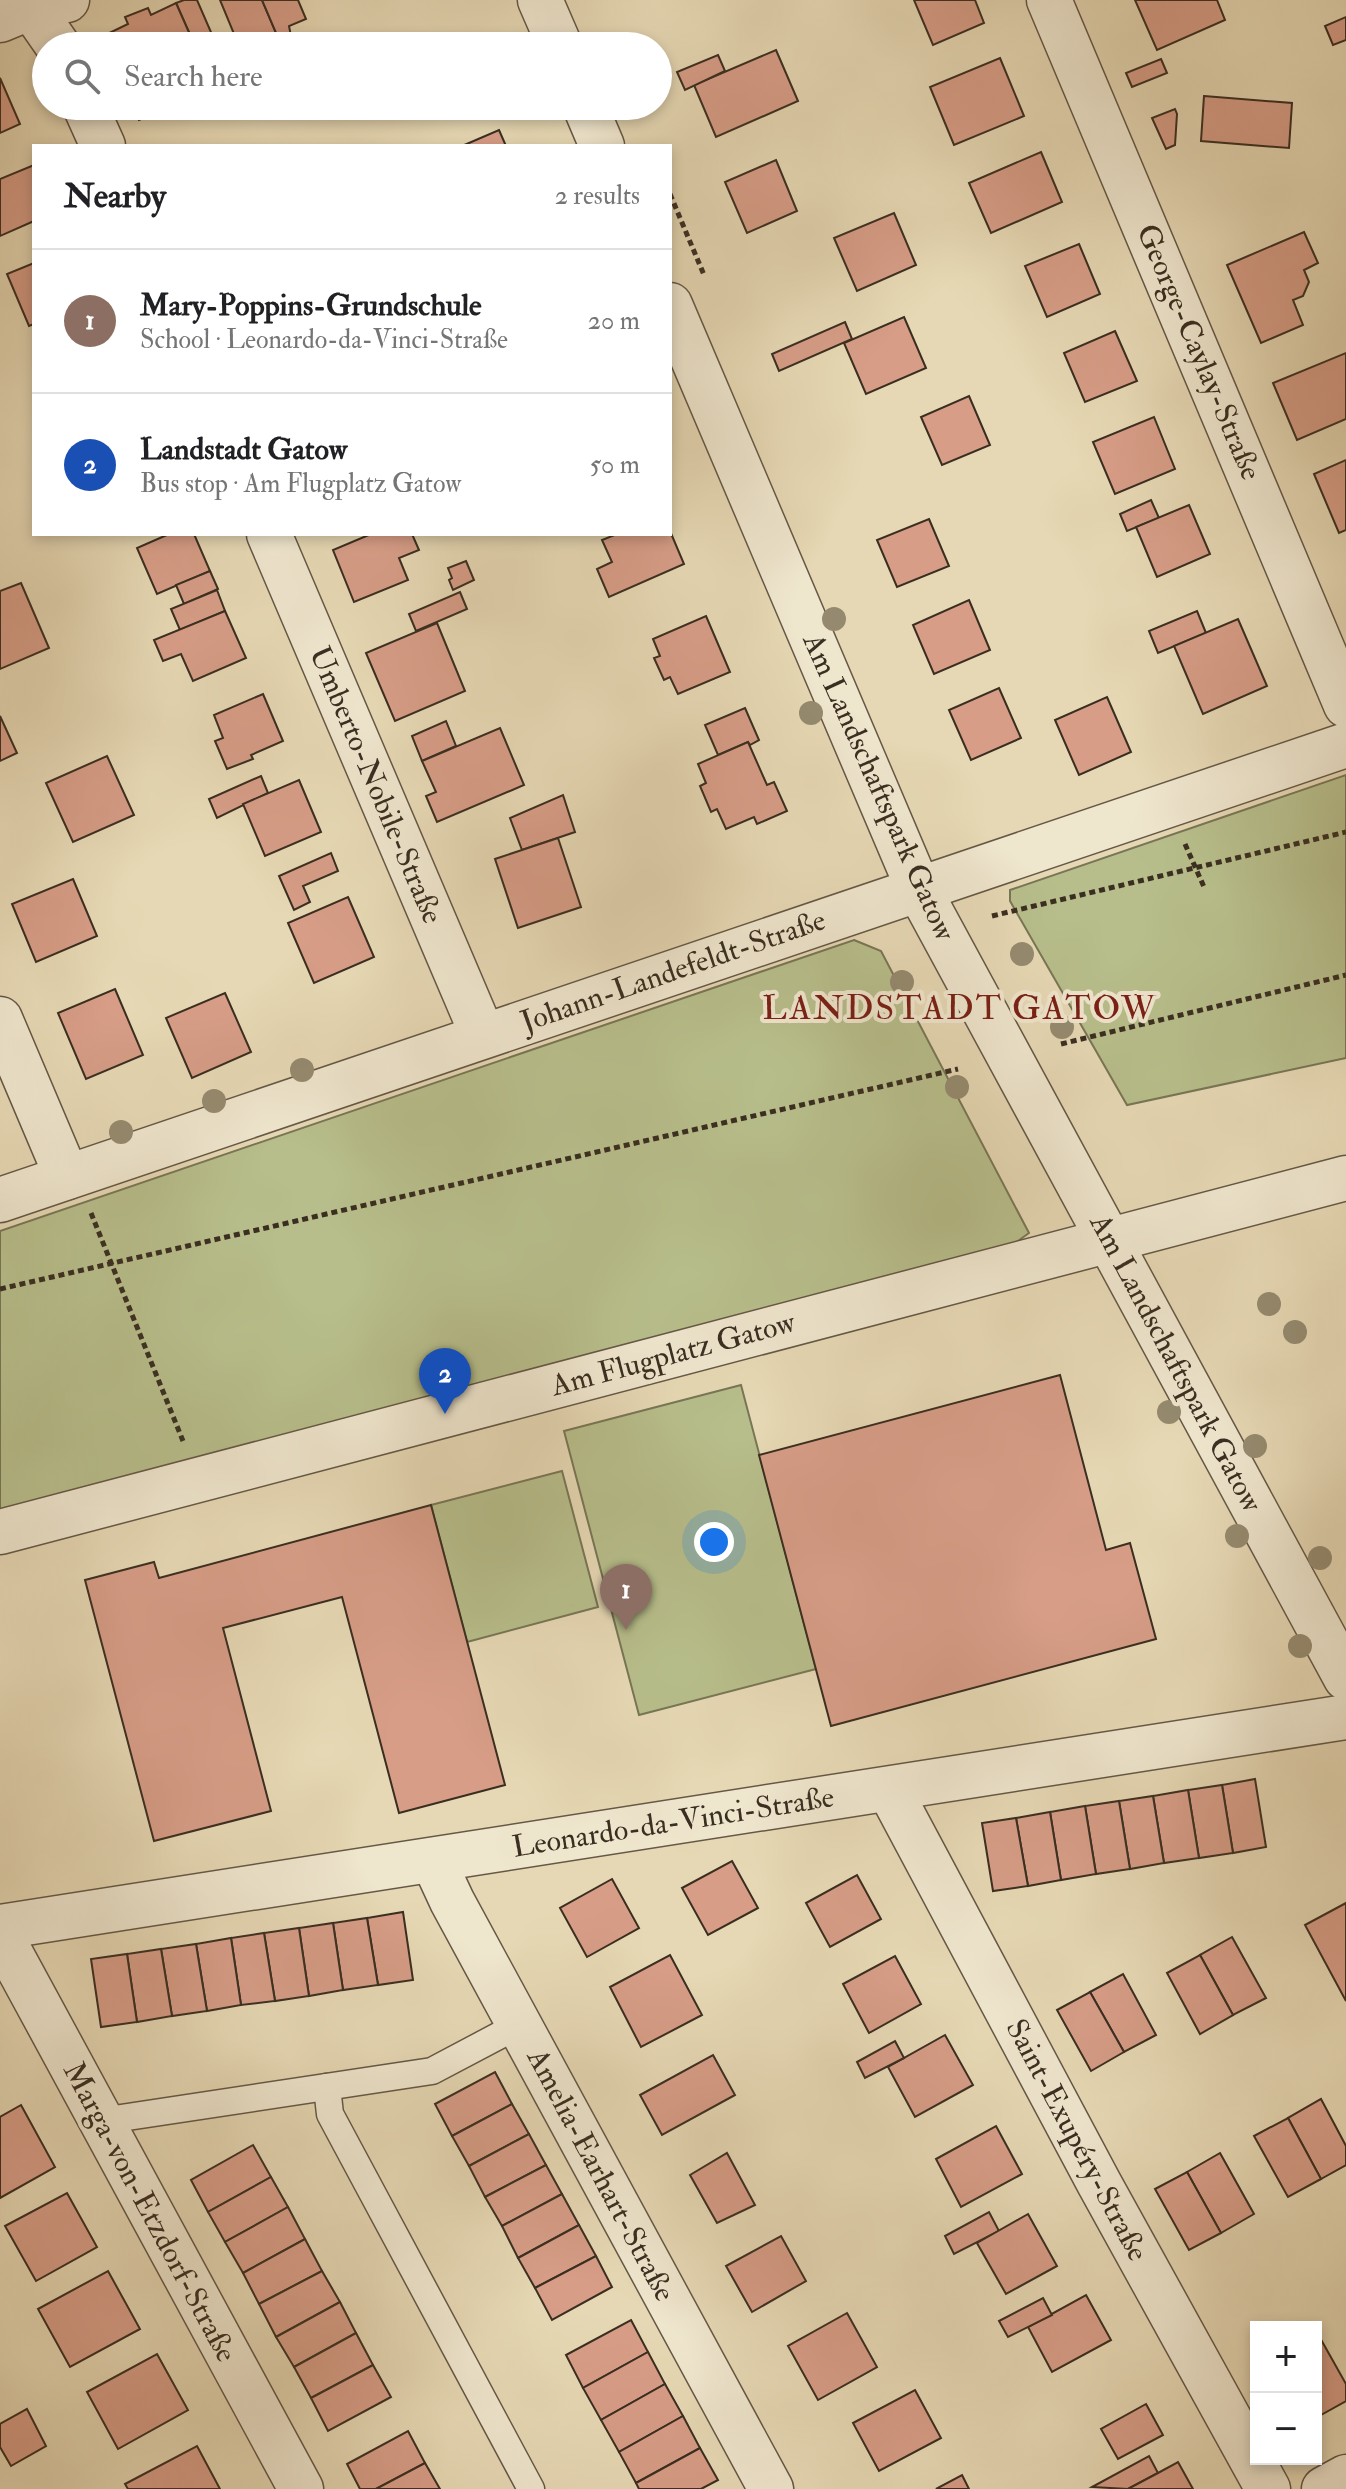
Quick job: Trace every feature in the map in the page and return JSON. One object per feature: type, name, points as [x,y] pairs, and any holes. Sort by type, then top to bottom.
[{"type":"street","points":[[540,0],[554,32]]},
{"type":"street","name":"George-Caylay-Straße","points":[[1049,0],[1346,705]]},
{"type":"street","points":[[31,7],[48,32]]},
{"type":"street","points":[[91,120],[102,144]]},
{"type":"street","points":[[591,120],[601,144]]},
{"type":"street","name":"Am Landschaftspark Gatow","points":[[672,310],[918,888],[1346,1678]]},
{"type":"street","name":"Umberto-Nobile-Straße","points":[[270,536],[483,1036]]},
{"type":"street","name":"Johann-Landefeldt-Straße","points":[[0,1200],[1346,745]]},
{"type":"street","points":[[0,1019],[72,1176]]},
{"type":"street","name":"Am Flugplatz Gatow","points":[[0,1532],[1346,1178]]},
{"type":"street","name":"Leonardo-da-Vinci-Straße","points":[[0,1927],[1346,1717]]},
{"type":"street","name":"Saint-Exupéry-Straße","points":[[889,1789],[1099,2183],[1268,2489]]},
{"type":"street","name":"Amelia-Earhart-Straße","points":[[433,1860],[452,1901],[771,2489]]},
{"type":"street","name":"Marga-von-Etzdorf-Straße","points":[[0,1934],[301,2489]]},
{"type":"street","points":[[1324,2489],[1346,2477]]},
{"type":"lane","points":[[101,2121],[432,2071],[519,2025]]},
{"type":"lane","points":[[327,2087],[330,2114],[531,2489]]},
{"type":"path","points":[[992,916],[1346,832]]},
{"type":"path","points":[[1183,840],[1204,887]]},
{"type":"path","points":[[1061,1044],[1346,975]]},
{"type":"path","points":[[0,1289],[958,1069]]},
{"type":"path","points":[[72,1176],[185,1444]]},
{"type":"green space","points":[[1346,775],[1346,1058],[1127,1105],[1010,901],[1010,890]]},
{"type":"green space","points":[[854,940],[881,951],[1029,1233],[1011,1246],[0,1515],[0,1231]]},
{"type":"green space","points":[[741,1385],[816,1669],[639,1715],[564,1431]]},
{"type":"green space","points":[[562,1471],[598,1607],[467,1642],[431,1505]]},
{"type":"building","points":[[197,0],[211,32],[189,32],[176,3]]},
{"type":"building","points":[[220,0],[262,0],[276,32],[233,32]]},
{"type":"building","points":[[262,0],[298,0],[306,19],[289,26],[290,32],[276,32]]},
{"type":"building","points":[[914,0],[975,0],[984,23],[933,45]]},
{"type":"building","points":[[1135,0],[1217,0],[1225,20],[1157,50]]},
{"type":"building","points":[[176,3],[189,32],[111,32],[128,24],[125,17],[148,8],[151,15]]},
{"type":"building","points":[[1346,17],[1346,40],[1333,45],[1325,26]]},
{"type":"building","points":[[776,50],[798,101],[716,137],[694,85]]},
{"type":"building","points":[[718,55],[725,71],[685,90],[677,72]]},
{"type":"building","points":[[1000,58],[1024,116],[954,145],[930,87]]},
{"type":"building","points":[[1161,59],[1167,73],[1132,87],[1126,73]]},
{"type":"building","points":[[0,78],[20,124],[0,133]]},
{"type":"building","points":[[1204,96],[1292,103],[1289,148],[1201,141]]},
{"type":"building","points":[[1175,109],[1175,145],[1166,149],[1152,118]]},
{"type":"building","points":[[499,130],[505,144],[467,144]]},
{"type":"building","points":[[1041,152],[1062,202],[991,233],[969,183]]},
{"type":"building","points":[[776,160],[797,211],[747,233],[725,182]]},
{"type":"building","points":[[32,166],[32,222],[0,236],[0,179]]},
{"type":"building","points":[[894,213],[916,265],[857,291],[834,238]]},
{"type":"building","points":[[1304,232],[1318,263],[1304,270],[1309,282],[1303,296],[1293,300],[1303,325],[1261,343],[1227,265]]},
{"type":"building","points":[[1079,244],[1100,294],[1047,317],[1025,266]]},
{"type":"building","points":[[32,264],[32,325],[29,326],[7,274]]},
{"type":"building","points":[[904,317],[926,368],[866,394],[844,343]]},
{"type":"building","points":[[845,322],[852,339],[779,371],[772,354]]},
{"type":"building","points":[[1115,331],[1137,381],[1085,402],[1064,353]]},
{"type":"building","points":[[1346,353],[1346,419],[1297,440],[1273,383]]},
{"type":"building","points":[[969,396],[990,445],[942,465],[921,417]]},
{"type":"building","points":[[1154,417],[1175,469],[1115,494],[1093,442]]},
{"type":"building","points":[[1346,460],[1346,530],[1339,533],[1314,474]]},
{"type":"building","points":[[1151,500],[1159,518],[1127,531],[1120,514]]},
{"type":"building","points":[[1189,505],[1210,554],[1157,577],[1136,527]]},
{"type":"building","points":[[929,519],[949,566],[897,587],[877,540]]},
{"type":"building","points":[[164,536],[195,536],[210,571],[157,594],[137,548]]},
{"type":"building","points":[[366,536],[413,536],[419,550],[399,558],[408,580],[354,602],[333,550]]},
{"type":"building","points":[[612,536],[672,536],[684,564],[609,597],[597,569],[612,562],[602,540]]},
{"type":"building","points":[[466,561],[474,580],[453,590],[448,568]]},
{"type":"building","points":[[210,571],[218,589],[184,604],[176,585]]},
{"type":"building","points":[[21,583],[49,648],[0,669],[0,591]]},
{"type":"building","points":[[217,590],[225,611],[180,630],[171,609]]},
{"type":"building","points":[[460,592],[467,609],[416,631],[409,614]]},
{"type":"building","points":[[969,600],[990,650],[934,674],[913,625]]},
{"type":"building","points":[[225,611],[246,658],[193,681],[181,654],[163,661],[154,640]]},
{"type":"building","points":[[1197,611],[1206,633],[1158,653],[1149,631]]},
{"type":"building","points":[[706,616],[730,672],[678,694],[670,677],[664,680],[654,658],[660,656],[653,639]]},
{"type":"building","points":[[1238,619],[1267,686],[1203,714],[1174,646]]},
{"type":"building","points":[[437,623],[465,691],[395,721],[366,653]]},
{"type":"building","points":[[999,688],[1021,738],[971,760],[949,710]]},
{"type":"building","points":[[263,694],[283,741],[251,755],[253,759],[227,769],[215,741],[223,738],[214,715]]},
{"type":"building","points":[[1107,697],[1131,752],[1079,775],[1055,720]]},
{"type":"building","points":[[745,708],[759,740],[718,755],[705,725]]},
{"type":"building","points":[[0,716],[17,753],[0,761]]},
{"type":"building","points":[[446,721],[456,746],[422,761],[412,736]]},
{"type":"building","points":[[500,728],[524,785],[437,822],[426,796],[436,792],[422,761]]},
{"type":"building","points":[[748,742],[767,785],[774,782],[787,811],[757,824],[754,817],[726,829],[717,809],[711,812],[700,786],[706,783],[698,764]]},
{"type":"building","points":[[107,756],[134,815],[73,842],[46,783]]},
{"type":"building","points":[[261,776],[268,793],[217,818],[209,799]]},
{"type":"building","points":[[299,780],[321,832],[265,856],[243,804]]},
{"type":"building","points":[[563,795],[575,832],[522,850],[510,818]]},
{"type":"building","points":[[558,838],[581,907],[518,928],[495,859]]},
{"type":"building","points":[[331,853],[338,871],[303,886],[310,902],[294,910],[279,876]]},
{"type":"building","points":[[73,879],[97,936],[36,962],[12,904]]},
{"type":"building","points":[[348,897],[374,957],[314,983],[288,923]]},
{"type":"building","points":[[115,989],[143,1055],[86,1079],[58,1013]]},
{"type":"building","points":[[225,993],[251,1052],[192,1078],[166,1018]]},
{"type":"building","points":[[1060,1375],[1106,1550],[1130,1543],[1156,1639],[831,1726],[759,1455]]},
{"type":"building","points":[[431,1505],[505,1785],[399,1813],[342,1597],[223,1628],[271,1811],[154,1841],[85,1580],[154,1562],[159,1578]]},
{"type":"building","points":[[1255,1779],[1266,1847],[1233,1853],[1222,1785]]},
{"type":"building","points":[[1222,1785],[1233,1853],[1199,1858],[1188,1790]]},
{"type":"building","points":[[1188,1790],[1199,1858],[1164,1863],[1153,1796]]},
{"type":"building","points":[[1153,1796],[1164,1863],[1130,1869],[1119,1801]]},
{"type":"building","points":[[1119,1801],[1130,1869],[1096,1874],[1085,1806]]},
{"type":"building","points":[[1085,1806],[1096,1874],[1061,1880],[1050,1812]]},
{"type":"building","points":[[1050,1812],[1061,1880],[1028,1886],[1016,1818]]},
{"type":"building","points":[[1016,1818],[1028,1886],[993,1891],[982,1823]]},
{"type":"building","points":[[732,1861],[758,1908],[708,1935],[682,1888]]},
{"type":"building","points":[[857,1875],[881,1919],[830,1947],[806,1903]]},
{"type":"building","points":[[612,1879],[639,1928],[587,1957],[560,1908]]},
{"type":"building","points":[[1346,1903],[1346,2001],[1305,1925]]},
{"type":"building","points":[[403,1912],[413,1980],[378,1985],[367,1918]]},
{"type":"building","points":[[367,1918],[378,1985],[343,1990],[333,1923]]},
{"type":"building","points":[[333,1923],[343,1990],[309,1996],[299,1928]]},
{"type":"building","points":[[299,1928],[309,1996],[275,2001],[264,1933]]},
{"type":"building","points":[[264,1933],[275,2001],[241,2005],[231,1938]]},
{"type":"building","points":[[1232,1937],[1266,1998],[1233,2015],[1200,1955]]},
{"type":"building","points":[[231,1938],[241,2005],[207,2011],[196,1944]]},
{"type":"building","points":[[196,1944],[207,2011],[172,2016],[161,1949]]},
{"type":"building","points":[[161,1949],[172,2016],[137,2022],[127,1954]]},
{"type":"building","points":[[127,1954],[137,2022],[101,2027],[91,1959]]},
{"type":"building","points":[[670,1955],[702,2015],[641,2047],[610,1987]]},
{"type":"building","points":[[1200,1955],[1233,2015],[1200,2034],[1167,1973]]},
{"type":"building","points":[[895,1956],[921,2004],[869,2033],[843,1984]]},
{"type":"building","points":[[1123,1974],[1156,2035],[1124,2052],[1090,1992]]},
{"type":"building","points":[[1090,1992],[1124,2052],[1091,2071],[1057,2010]]},
{"type":"building","points":[[945,2035],[973,2085],[915,2117],[888,2067]]},
{"type":"building","points":[[895,2041],[904,2058],[865,2078],[857,2062]]},
{"type":"building","points":[[713,2055],[735,2095],[662,2135],[640,2095]]},
{"type":"building","points":[[495,2072],[512,2104],[452,2136],[435,2104]]},
{"type":"building","points":[[1321,2099],[1346,2146],[1346,2165],[1321,2179],[1288,2118]]},
{"type":"building","points":[[512,2104],[529,2134],[469,2166],[452,2136]]},
{"type":"building","points":[[21,2105],[55,2167],[0,2198],[0,2117]]},
{"type":"building","points":[[1288,2118],[1321,2179],[1288,2197],[1254,2136]]},
{"type":"building","points":[[996,2126],[1022,2174],[961,2207],[936,2159]]},
{"type":"building","points":[[529,2134],[546,2165],[485,2197],[469,2166]]},
{"type":"building","points":[[253,2145],[271,2177],[208,2212],[191,2180]]},
{"type":"building","points":[[727,2153],[755,2205],[717,2223],[690,2175]]},
{"type":"building","points":[[1220,2153],[1254,2214],[1221,2233],[1187,2172]]},
{"type":"building","points":[[546,2165],[562,2194],[502,2226],[485,2197]]},
{"type":"building","points":[[1187,2172],[1221,2233],[1189,2250],[1155,2189]]},
{"type":"building","points":[[271,2177],[288,2207],[225,2242],[208,2212]]},
{"type":"building","points":[[67,2193],[97,2247],[36,2281],[5,2226]]},
{"type":"building","points":[[562,2194],[579,2225],[518,2258],[502,2226]]},
{"type":"building","points":[[288,2207],[305,2239],[243,2273],[225,2242]]},
{"type":"building","points":[[989,2212],[999,2231],[954,2254],[945,2236]]},
{"type":"building","points":[[1028,2214],[1057,2266],[1006,2294],[977,2243]]},
{"type":"building","points":[[579,2225],[596,2256],[535,2288],[518,2258]]},
{"type":"building","points":[[781,2236],[806,2281],[752,2312],[726,2266]]},
{"type":"building","points":[[305,2239],[322,2271],[259,2304],[243,2273]]},
{"type":"building","points":[[596,2256],[612,2287],[552,2320],[535,2288]]},
{"type":"building","points":[[108,2271],[140,2329],[70,2367],[38,2309]]},
{"type":"building","points":[[322,2271],[340,2302],[276,2337],[259,2304]]},
{"type":"building","points":[[1086,2295],[1111,2340],[1052,2372],[1028,2327]]},
{"type":"building","points":[[1043,2298],[1052,2315],[1008,2337],[999,2321]]},
{"type":"building","points":[[340,2302],[356,2333],[294,2367],[276,2337]]},
{"type":"building","points":[[847,2313],[877,2367],[818,2400],[788,2346]]},
{"type":"building","points":[[631,2320],[648,2352],[583,2388],[566,2355]]},
{"type":"building","points":[[356,2333],[373,2365],[311,2398],[294,2367]]},
{"type":"building","points":[[1322,2341],[1346,2384],[1346,2401],[1322,2414]]},
{"type":"building","points":[[648,2352],[665,2384],[601,2420],[583,2388]]},
{"type":"building","points":[[157,2354],[188,2410],[118,2449],[87,2392]]},
{"type":"building","points":[[373,2365],[391,2397],[328,2431],[311,2398]]},
{"type":"building","points":[[665,2384],[683,2416],[619,2452],[601,2420]]},
{"type":"building","points":[[915,2390],[941,2438],[879,2471],[853,2423]]},
{"type":"building","points":[[1146,2404],[1163,2435],[1118,2459],[1101,2429]]},
{"type":"building","points":[[27,2409],[46,2446],[11,2466],[0,2447],[0,2424]]},
{"type":"building","points":[[683,2416],[700,2448],[636,2483],[619,2452]]},
{"type":"building","points":[[408,2431],[425,2463],[376,2489],[360,2489],[347,2464]]},
{"type":"building","points":[[197,2446],[220,2489],[128,2489],[125,2484]]},
{"type":"building","points":[[700,2448],[718,2480],[701,2489],[639,2489],[636,2483]]},
{"type":"building","points":[[1149,2456],[1158,2473],[1128,2489],[1092,2487]]},
{"type":"building","points":[[1178,2462],[1193,2489],[1128,2489],[1158,2473]]},
{"type":"building","points":[[425,2463],[440,2489],[376,2489]]},
{"type":"building","points":[[962,2475],[969,2489],[936,2489]]},
{"type":"place","name":"Landstadt Gatow","points":[[445,1414]]},
{"type":"place","name":"Mary-Poppins-Grundschule","points":[[626,1630]]},
{"type":"district","name":"LANDSTADT GATOW","points":[[960,1008]]}]
